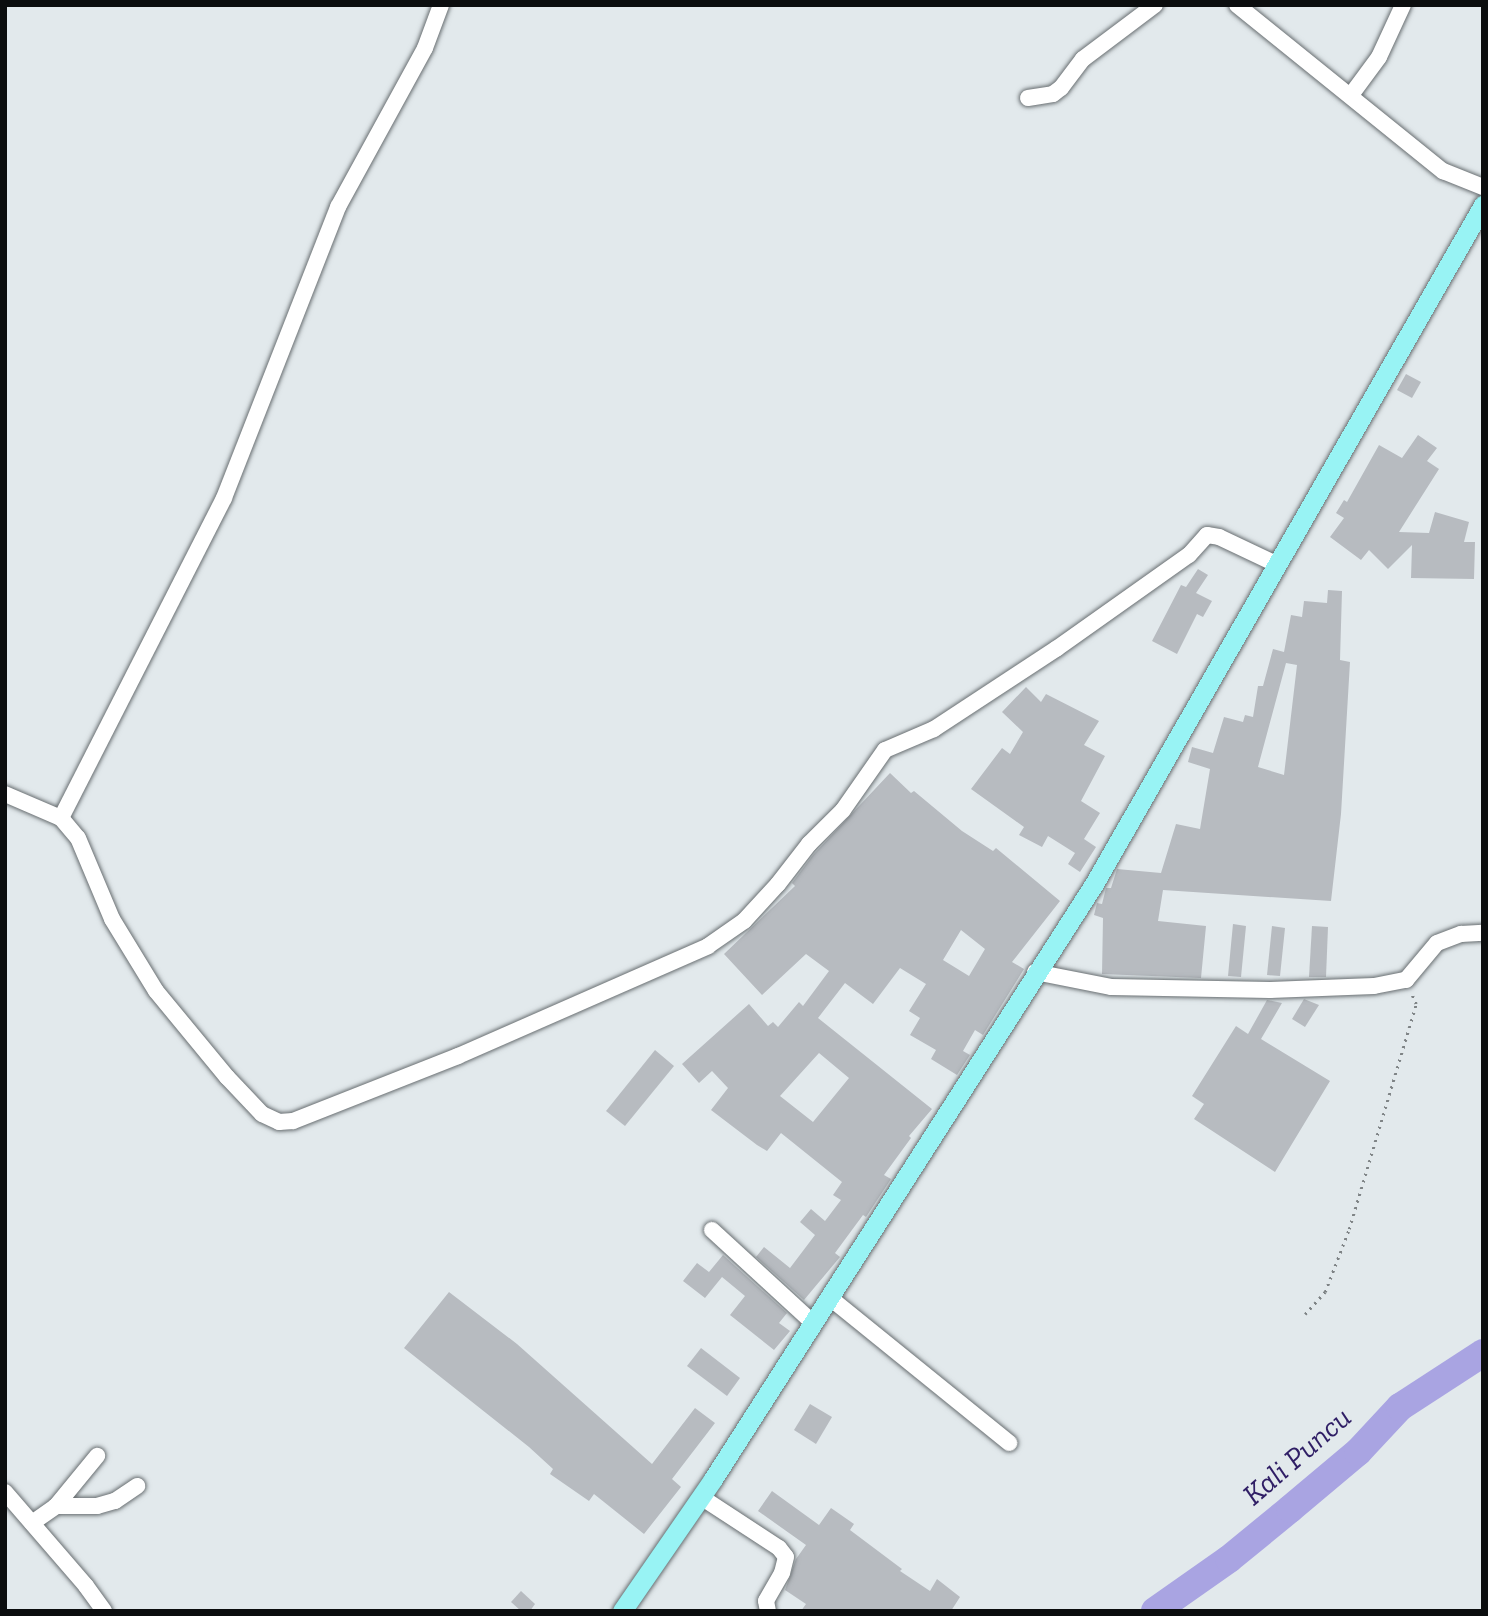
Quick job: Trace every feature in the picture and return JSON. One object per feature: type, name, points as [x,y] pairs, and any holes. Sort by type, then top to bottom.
[{"type":"main road","points":[[622,1611],[701,1497],[1035,972],[1094,884],[1483,205]]},
{"type":"street","points":[[61,818],[224,498],[338,207],[425,48],[441,5]]},
{"type":"street","points":[[1028,98],[1053,94],[1061,88],[1083,59],[1155,5]]},
{"type":"street","points":[[1237,5],[1443,171],[1483,187]]},
{"type":"street","points":[[1351,95],[1379,57],[1403,5]]},
{"type":"street","points":[[5,794],[61,818],[78,838],[112,919],[156,991],[227,1077],[262,1114],[279,1122],[293,1121],[458,1056],[708,946],[744,920],[778,884],[809,844],[843,810],[885,750],[934,729],[956,716],[1189,555],[1207,535],[1219,537],[1276,564]]},
{"type":"street","points":[[1035,972],[1111,987],[1270,990],[1374,986],[1406,980],[1437,943],[1461,934],[1483,933]]},
{"type":"street","points":[[712,1230],[813,1323]]},
{"type":"street","points":[[829,1297],[1009,1443]]},
{"type":"street","points":[[32,1523],[56,1506],[97,1456]]},
{"type":"street","points":[[56,1506],[97,1506],[115,1501],[137,1486]]},
{"type":"street","points":[[5,1492],[104,1611]]},
{"type":"street","points":[[701,1497],[779,1548],[786,1557],[782,1573],[766,1601],[768,1611]]},
{"type":"path","points":[[1306,1314],[1325,1292],[1349,1229],[1416,1004],[1406,980]]},
{"type":"building","points":[[1406,374],[1421,382],[1412,398],[1397,390]]},
{"type":"building","points":[[1418,435],[1437,448],[1427,461],[1439,469],[1399,532],[1429,533],[1435,512],[1469,522],[1464,542],[1475,542],[1474,579],[1411,578],[1412,545],[1388,569],[1369,550],[1361,560],[1330,537],[1344,518],[1336,513],[1344,500],[1347,502],[1379,445],[1402,458]]},
{"type":"building","points":[[1198,569],[1208,575],[1196,593],[1212,601],[1203,617],[1197,614],[1177,654],[1152,641],[1181,585],[1186,587]]},
{"type":"building","points":[[1328,590],[1342,591],[1340,660],[1350,662],[1341,814],[1331,901],[1163,890],[1158,921],[1206,926],[1201,978],[1102,974],[1103,918],[1094,915],[1097,903],[1102,904],[1106,888],[1111,888],[1117,869],[1161,873],[1176,824],[1200,829],[1210,769],[1188,762],[1192,747],[1213,753],[1224,717],[1243,722],[1245,715],[1253,717],[1258,686],[1263,686],[1273,649],[1284,652],[1291,615],[1302,617],[1304,601],[1327,603]],"holes":[[[1286,663],[1297,665],[1284,775],[1258,767]]]},
{"type":"building","points":[[1026,687],[1041,702],[1046,694],[1099,721],[1084,745],[1105,756],[1081,801],[1100,813],[1084,839],[1096,847],[1080,872],[1068,864],[1075,853],[1048,836],[1042,847],[1019,835],[1024,827],[971,789],[1002,748],[1010,754],[1023,732],[1002,712]]},
{"type":"building","points":[[890,773],[911,793],[914,791],[962,831],[993,851],[996,848],[1060,901],[1012,962],[1024,969],[983,1035],[975,1030],[963,1051],[970,1055],[957,1075],[931,1059],[936,1050],[910,1035],[920,1018],[909,1011],[926,984],[900,968],[873,1004],[845,983],[818,1018],[932,1109],[909,1136],[911,1138],[884,1175],[891,1179],[866,1217],[863,1215],[835,1253],[840,1257],[804,1300],[756,1257],[764,1247],[790,1268],[815,1235],[800,1222],[811,1209],[825,1221],[841,1200],[833,1195],[842,1182],[781,1133],[767,1151],[757,1145],[711,1110],[728,1088],[712,1071],[699,1083],[682,1064],[749,1004],[768,1026],[773,1022],[778,1027],[799,1002],[803,1006],[829,971],[806,954],[762,995],[724,954],[795,886],[792,883],[813,855]],"holes":[[[961,930],[985,949],[969,976],[943,960]],[[819,1053],[849,1078],[813,1122],[780,1096]]]},
{"type":"building","points":[[1233,924],[1246,926],[1241,977],[1228,976]]},
{"type":"building","points":[[1272,926],[1285,928],[1280,976],[1267,975]]},
{"type":"building","points":[[1312,926],[1328,927],[1326,977],[1309,977]]},
{"type":"building","points":[[1304,999],[1319,1005],[1305,1027],[1292,1019]]},
{"type":"building","points":[[1267,1000],[1282,1003],[1261,1039],[1330,1081],[1275,1172],[1194,1119],[1204,1104],[1192,1096],[1236,1026],[1248,1034]]},
{"type":"building","points":[[655,1050],[674,1066],[625,1126],[606,1111]]},
{"type":"building","points":[[723,1255],[787,1313],[779,1323],[790,1331],[774,1350],[730,1315],[745,1296],[722,1277],[705,1298],[683,1281],[697,1263],[709,1272]]},
{"type":"building","points":[[449,1292],[517,1344],[652,1464],[695,1408],[715,1423],[672,1479],[681,1487],[644,1534],[594,1494],[589,1501],[550,1474],[553,1469],[529,1447],[404,1348]]},
{"type":"building","points":[[701,1348],[740,1378],[727,1396],[687,1366]]},
{"type":"building","points":[[810,1404],[832,1417],[816,1444],[794,1430]]},
{"type":"building","points":[[772,1491],[819,1525],[831,1508],[854,1524],[850,1530],[902,1569],[900,1571],[930,1591],[937,1579],[960,1597],[951,1611],[801,1611],[806,1604],[785,1590],[796,1559],[806,1545],[758,1511]]},
{"type":"building","points":[[521,1591],[535,1604],[530,1611],[521,1611],[511,1602]]},
{"type":"waterway","name":"Kali Puncu","points":[[1155,1611],[1229,1559],[1290,1509],[1358,1452],[1400,1407],[1483,1353]]}]
